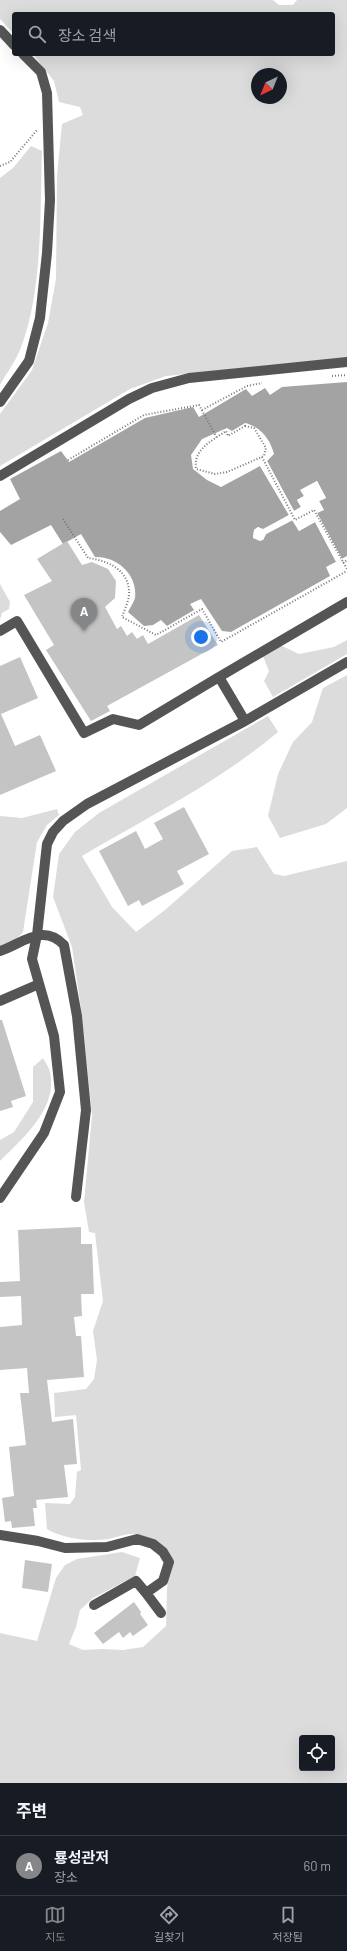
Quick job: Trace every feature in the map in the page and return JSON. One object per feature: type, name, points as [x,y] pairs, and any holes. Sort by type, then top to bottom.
[{"type":"lane","points":[[0,30],[12,43]]},
{"type":"lane","points":[[0,402],[29,361],[40,318],[47,253],[50,208],[49,117],[47,93],[40,72],[25,56]]},
{"type":"lane","points":[[0,476],[129,399],[152,388],[189,378],[347,362]]},
{"type":"lane","points":[[0,631],[18,621],[84,732],[113,719],[139,725],[347,602]]},
{"type":"lane","points":[[0,1198],[44,1133],[60,1092],[54,1036],[32,959],[37,935],[46,844],[53,832],[63,821],[88,804],[245,721],[347,662]]},
{"type":"lane","points":[[219,677],[245,721]]},
{"type":"lane","points":[[0,950],[37,935],[47,933],[58,938],[64,945],[77,1016],[86,1110],[76,1197]]},
{"type":"lane","points":[[0,1000],[39,984]]},
{"type":"lane","points":[[0,1535],[38,1540],[65,1548],[107,1547],[137,1539],[153,1544],[163,1552],[169,1562],[163,1581],[146,1593]]},
{"type":"lane","points":[[94,1605],[136,1581],[161,1613]]},
{"type":"path","points":[[0,166],[10,162],[49,117]]},
{"type":"path","points":[[202,410],[247,386],[266,382]]},
{"type":"path","points":[[68,460],[144,415],[199,405],[217,438]]},
{"type":"path","points":[[63,519],[88,558],[100,559],[110,563],[120,570],[126,580],[129,590],[122,617],[156,635],[202,609],[221,642],[347,570],[314,510],[295,520],[264,463],[262,457],[266,448],[254,428],[246,426],[228,436],[226,431],[200,450],[195,461],[196,469],[215,474],[226,472],[262,457]]},
{"type":"path","points":[[343,563],[347,560]]},
{"type":"shaded area","points":[[0,0],[273,0],[279,5],[293,5],[297,0],[347,0],[347,358],[166,376],[130,389],[0,466],[0,414],[32,370],[48,323],[56,279],[57,176],[62,124],[83,115],[80,107],[59,102],[54,81],[35,56],[335,56],[335,12],[12,12],[12,32],[0,19]]},
{"type":"shaded area","points":[[31,146],[42,151],[37,278],[33,303],[20,350],[0,385],[0,178],[13,168]]},
{"type":"shaded area","points":[[347,382],[347,556],[342,559],[317,513],[323,509],[319,501],[326,498],[317,481],[301,490],[304,496],[297,500],[301,507],[294,511],[267,461],[274,454],[270,443],[264,434],[256,427],[245,423],[232,431],[227,428],[202,439],[191,455],[193,469],[207,480],[221,487],[260,466],[289,515],[263,530],[258,527],[254,530],[253,538],[263,540],[266,534],[293,520],[299,531],[315,522],[336,562],[326,567],[330,576],[231,632],[222,631],[201,599],[190,604],[194,610],[167,626],[161,620],[153,625],[144,626],[128,612],[135,598],[133,582],[129,575],[118,563],[95,557],[81,534],[63,544],[51,525],[11,545],[0,532],[0,511],[20,499],[10,479],[61,451],[69,462],[145,418],[193,407],[199,417],[246,389],[252,396],[265,388],[270,395],[282,387]]},
{"type":"shaded area","points":[[0,584],[10,602],[9,609],[2,613],[0,620]]},
{"type":"shaded area","points":[[347,640],[347,654],[273,697],[264,681],[269,671],[263,656],[280,645],[299,654],[334,647]]},
{"type":"shaded area","points":[[347,675],[347,808],[326,824],[280,838],[268,816],[278,774],[293,742],[312,722],[323,688]]},
{"type":"shaded area","points":[[268,716],[278,732],[255,750],[232,767],[183,798],[82,856],[112,907],[136,932],[165,910],[232,851],[257,847],[274,874],[284,876],[347,861],[347,1783],[0,1783],[0,1633],[37,1641],[56,1578],[65,1565],[77,1559],[122,1552],[140,1558],[135,1576],[93,1598],[80,1610],[76,1627],[69,1644],[83,1650],[123,1650],[143,1647],[166,1626],[168,1580],[173,1565],[170,1554],[160,1544],[142,1535],[130,1534],[109,1539],[85,1540],[61,1535],[47,1529],[45,1503],[70,1504],[75,1497],[77,1472],[81,1470],[76,1415],[55,1417],[54,1393],[86,1389],[94,1379],[97,1360],[93,1331],[103,1301],[95,1233],[89,1232],[84,1202],[92,1116],[82,1015],[72,947],[53,897],[59,854],[75,832],[99,813]]},
{"type":"shaded area","points":[[57,809],[59,815],[47,825],[37,842],[23,932],[11,945],[0,947],[0,816],[22,818]]},
{"type":"shaded area","points":[[43,1058],[50,1072],[51,1086],[49,1098],[44,1110],[37,1122],[19,1143],[0,1161],[0,1140],[14,1132],[33,1102],[33,1067]]},
{"type":"pier","points":[[267,461],[294,511],[301,507],[297,500],[304,496],[300,490],[317,481],[326,498],[319,501],[324,510],[317,513],[342,559],[337,562],[315,522],[299,531],[292,520],[266,534],[263,540],[260,541],[253,538],[254,530],[258,527],[263,529],[289,515],[260,466],[262,465],[291,515],[264,531],[258,529],[255,537],[262,538],[265,533],[292,518],[300,528],[315,520],[337,559],[340,558],[315,514],[321,509],[317,500],[323,497],[316,484],[303,491],[306,497],[300,501],[303,508],[293,513],[265,462]]},
{"type":"building","points":[[67,541],[82,565],[92,562],[108,569],[116,581],[115,598],[105,607],[117,629],[121,626],[127,636],[132,632],[137,639],[143,635],[148,644],[199,615],[218,645],[107,706],[110,711],[91,721],[46,650],[54,645],[24,595],[52,581],[37,559]]},
{"type":"building","points":[[20,657],[38,698],[1,714],[15,746],[40,735],[56,771],[0,795],[0,666]]},
{"type":"building","points":[[184,807],[209,854],[177,871],[184,884],[142,906],[139,900],[128,906],[99,851],[136,831],[145,849],[163,839],[154,823]]},
{"type":"building","points":[[0,1020],[2,1020],[26,1096],[11,1101],[13,1107],[0,1111]]},
{"type":"building","points":[[81,1227],[81,1244],[92,1244],[94,1294],[81,1294],[82,1316],[74,1317],[76,1336],[81,1336],[84,1377],[47,1380],[52,1422],[73,1419],[77,1464],[64,1465],[68,1497],[36,1500],[37,1508],[33,1508],[35,1526],[12,1528],[11,1521],[5,1522],[2,1498],[14,1496],[9,1447],[26,1445],[20,1393],[29,1393],[27,1368],[0,1370],[0,1327],[22,1325],[21,1296],[0,1297],[0,1282],[20,1281],[18,1230]]},
{"type":"building","points":[[25,1560],[52,1564],[48,1592],[22,1588]]},
{"type":"building","points":[[134,1602],[148,1625],[133,1636],[130,1632],[123,1638],[119,1632],[103,1644],[94,1633]]},
{"type":"place","name":"룡성관저","points":[[84,631]]}]
